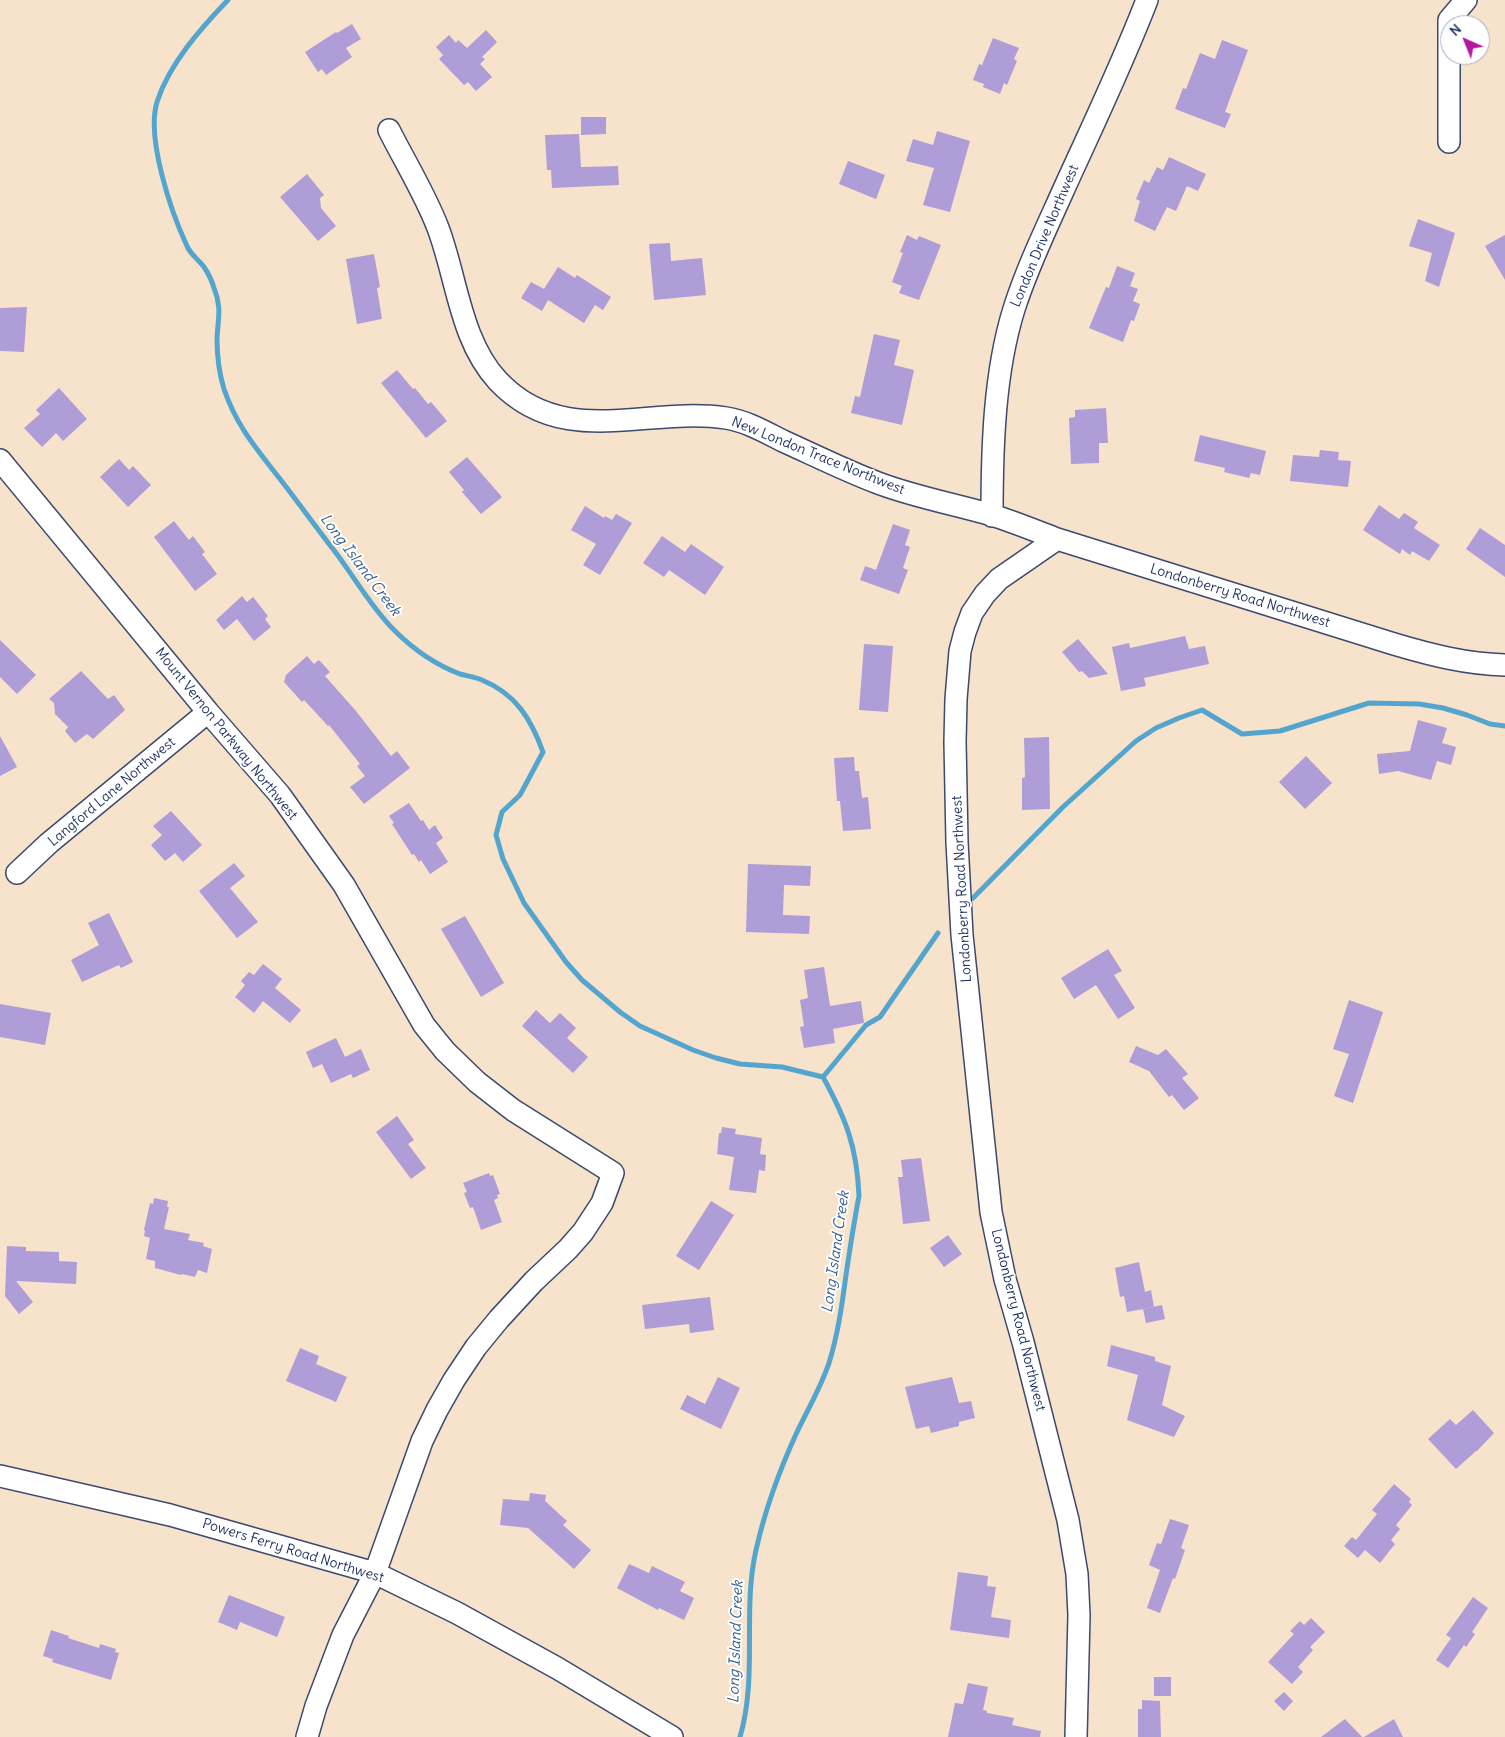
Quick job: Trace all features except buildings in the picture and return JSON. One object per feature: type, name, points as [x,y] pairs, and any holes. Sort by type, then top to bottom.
[{"type":"street","name":"London Drive Northwest","points":[[992,516],[992,462],[996,408],[1004,348],[1014,310],[1034,256],[1147,0]]},
{"type":"street","points":[[1448,142],[1449,20],[1466,0]]},
{"type":"street","name":"New London Trace Northwest","points":[[389,130],[438,227],[468,330],[477,352],[498,381],[527,404],[557,416],[584,421],[602,422],[695,414],[729,418],[750,425],[832,464],[878,483],[910,494],[992,516],[1057,539]]},
{"type":"street","name":"Mount Vernon Parkway Northwest","points":[[0,460],[208,712],[280,795],[344,885],[424,1025],[445,1052],[512,1110],[613,1173],[602,1202],[583,1232],[499,1319],[476,1347],[454,1380],[422,1441],[375,1573]]},
{"type":"street","name":"Londonberry Road Northwest","points":[[1076,1737],[1077,1574],[1068,1520],[1005,1279],[992,1212],[962,935],[957,842],[956,699],[960,651],[972,613],[999,578],[1057,539],[1402,647],[1447,659],[1481,664],[1505,664]]},
{"type":"street","name":"Langford Lane Northwest","points":[[17,873],[49,843],[208,712]]},
{"type":"street","name":"Powers Ferry Road Northwest","points":[[0,1476],[170,1515],[375,1573],[457,1613],[557,1668],[672,1737]]},
{"type":"street","points":[[307,1737],[316,1706],[343,1635],[375,1573]]},
{"type":"waterway","name":"Long Island Creek","points":[[228,0],[187,47],[169,74],[157,102],[154,117],[157,154],[174,214],[188,249],[202,264],[211,280],[216,295],[219,307],[217,338],[220,370],[229,403],[241,426],[385,621],[416,649],[433,661],[460,674],[474,677],[494,686],[513,700],[527,718],[543,752],[520,795],[502,812],[496,835],[503,859],[524,903],[566,962],[582,980],[640,1026],[693,1050],[740,1064],[782,1067],[823,1077],[838,1106],[849,1134],[856,1163],[859,1196],[839,1319],[826,1372],[779,1475],[768,1505],[756,1550],[750,1596],[748,1691],[740,1737]]},
{"type":"waterway","points":[[973,898],[1063,807],[1136,741],[1156,728],[1202,710],[1242,734],[1280,731],[1369,703],[1419,704],[1443,708],[1490,724],[1505,726]]},
{"type":"waterway","points":[[823,1077],[866,1025],[880,1017],[938,933]]}]
